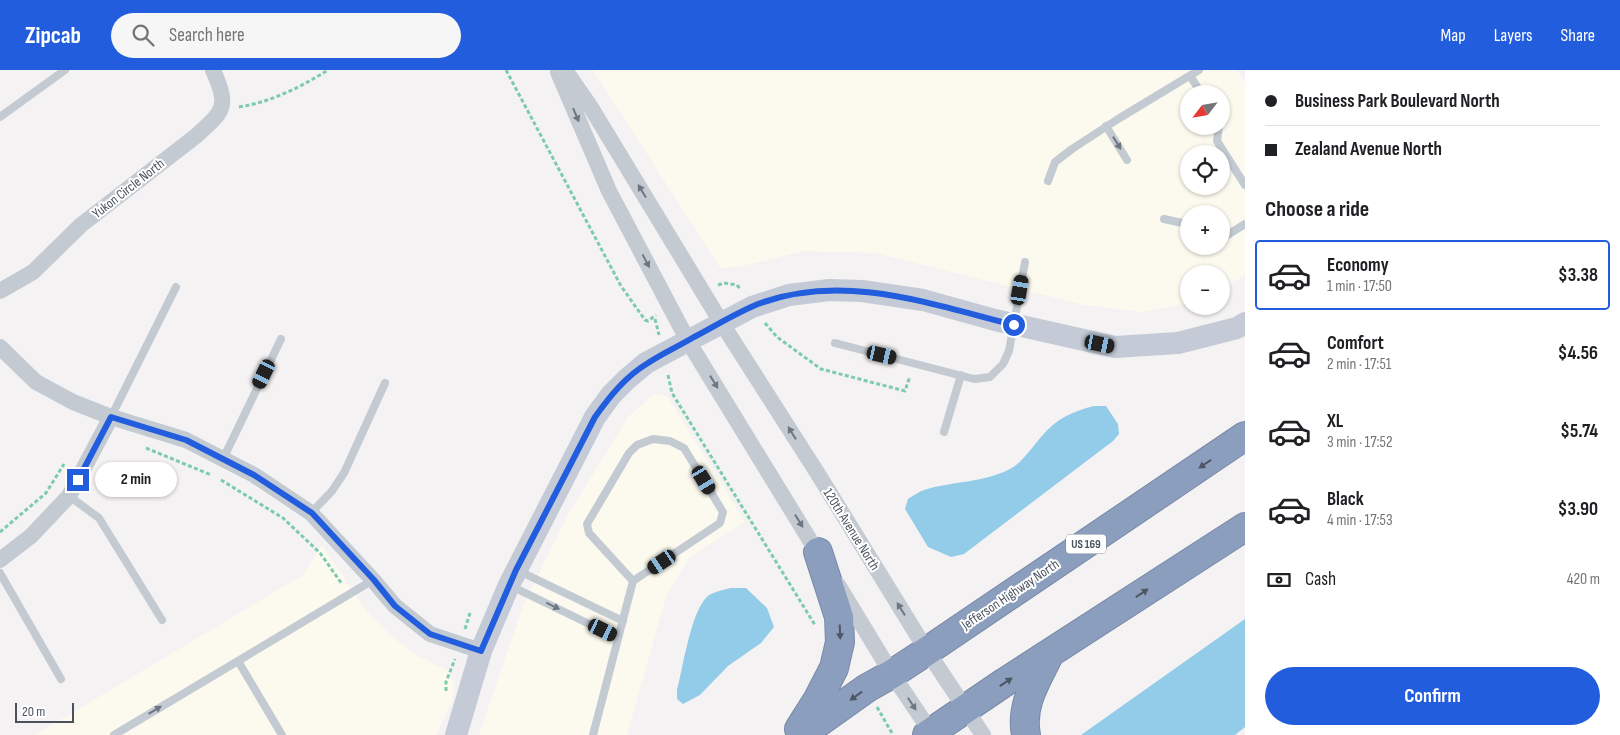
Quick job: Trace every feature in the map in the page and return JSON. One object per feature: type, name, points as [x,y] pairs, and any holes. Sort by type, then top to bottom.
[{"type":"highway","name":"Jefferson Highway North","points":[[801,735],[867,688],[927,651],[1245,436]]},
{"type":"highway","points":[[930,734],[1050,653],[1245,527]]},
{"type":"highway","points":[[795,735],[818,699],[834,668],[839,651],[840,618],[818,552]]},
{"type":"highway","points":[[1026,735],[1023,721],[1027,701],[1050,653]]},
{"type":"street","points":[[213,70],[222,91],[222,110]]},
{"type":"street","points":[[558,70],[609,191],[688,341],[930,734]]},
{"type":"street","name":"120th Avenue North","points":[[565,70],[590,106],[721,322],[818,474],[927,651],[983,735]]},
{"type":"street","name":"Yukon Circle North","points":[[0,291],[33,272],[81,225],[196,136],[222,110]]},
{"type":"street","points":[[456,735],[481,651],[513,577],[595,417],[611,395],[646,364],[721,322],[766,302],[789,295],[829,290],[862,292],[923,300],[1014,325],[1115,347],[1178,343],[1237,328],[1245,323]]},
{"type":"street","points":[[0,347],[36,382],[73,402],[111,417],[186,440],[254,475],[312,513],[374,580],[395,606],[430,634],[481,651]]},
{"type":"street","points":[[0,560],[31,536],[69,496],[111,417]]},
{"type":"lane","points":[[0,117],[65,70]]},
{"type":"lane","points":[[1048,181],[1055,162],[1106,126],[1199,70]]},
{"type":"lane","points":[[1190,76],[1196,85]]},
{"type":"lane","points":[[1106,126],[1127,160]]},
{"type":"lane","points":[[1217,135],[1216,141],[1245,185]]},
{"type":"lane","points":[[1164,219],[1180,222]]},
{"type":"lane","points":[[1230,233],[1245,224]]},
{"type":"lane","points":[[835,343],[974,379],[990,377],[1000,369],[1009,351],[1026,262]]},
{"type":"lane","points":[[111,417],[176,287]]},
{"type":"lane","points":[[223,459],[280,339]]},
{"type":"lane","points":[[944,432],[961,375]]},
{"type":"lane","points":[[312,513],[332,491],[344,473],[385,383]]},
{"type":"lane","points":[[593,735],[633,581],[720,523],[723,512],[684,448],[670,441],[653,439],[637,445],[629,453],[587,524],[589,533],[633,581]]},
{"type":"lane","points":[[69,496],[99,518],[162,620]]},
{"type":"lane","points":[[0,573],[62,679]]},
{"type":"lane","points":[[513,577],[623,621]]},
{"type":"lane","points":[[513,577],[618,638]]},
{"type":"lane","points":[[114,735],[374,580]]},
{"type":"lane","points":[[238,661],[282,735]]},
{"type":"path","points":[[222,110],[266,101],[314,79],[328,70]]},
{"type":"path","points":[[506,70],[621,286],[645,320],[648,321],[654,316]]},
{"type":"path","points":[[777,337],[820,369],[905,391],[913,362]]},
{"type":"path","points":[[672,393],[821,636],[839,651]]},
{"type":"path","points":[[141,446],[217,477],[283,518],[320,553],[348,594]]},
{"type":"path","points":[[0,532],[46,492],[66,462]]},
{"type":"path","points":[[867,688],[893,735]]},
{"type":"shaded area","points":[[593,70],[1237,70],[1245,82],[1245,275],[1230,284],[1230,265],[1180,265],[1180,305],[1142,312],[1084,305],[875,253],[803,251],[747,265],[721,269]]},
{"type":"shaded area","points":[[654,394],[667,396],[745,522],[690,557],[666,597],[627,735],[479,735],[523,606],[568,515],[628,417]]},
{"type":"shaded area","points":[[322,545],[365,609],[392,637],[418,656],[447,670],[455,684],[452,702],[436,735],[35,735],[303,575]]},
{"type":"water","points":[[1094,406],[1106,406],[1118,424],[1119,434],[1113,441],[964,554],[951,557],[928,547],[905,509],[908,499],[924,490],[989,477],[1010,469],[1059,420],[1079,410]]},
{"type":"water","points":[[730,588],[746,588],[767,608],[774,627],[761,643],[728,666],[700,695],[683,704],[677,699],[677,690],[692,626],[702,603],[708,596]]},
{"type":"water","points":[[1245,619],[1245,727],[1235,735],[1081,735]]},
{"type":"route","points":[[78,480],[111,417],[186,440],[254,475],[312,513],[374,580],[395,606],[430,634],[481,651],[516,570],[595,417],[611,395],[646,364],[721,322],[758,304],[789,295],[829,290],[862,292],[923,300],[1014,325]]}]
